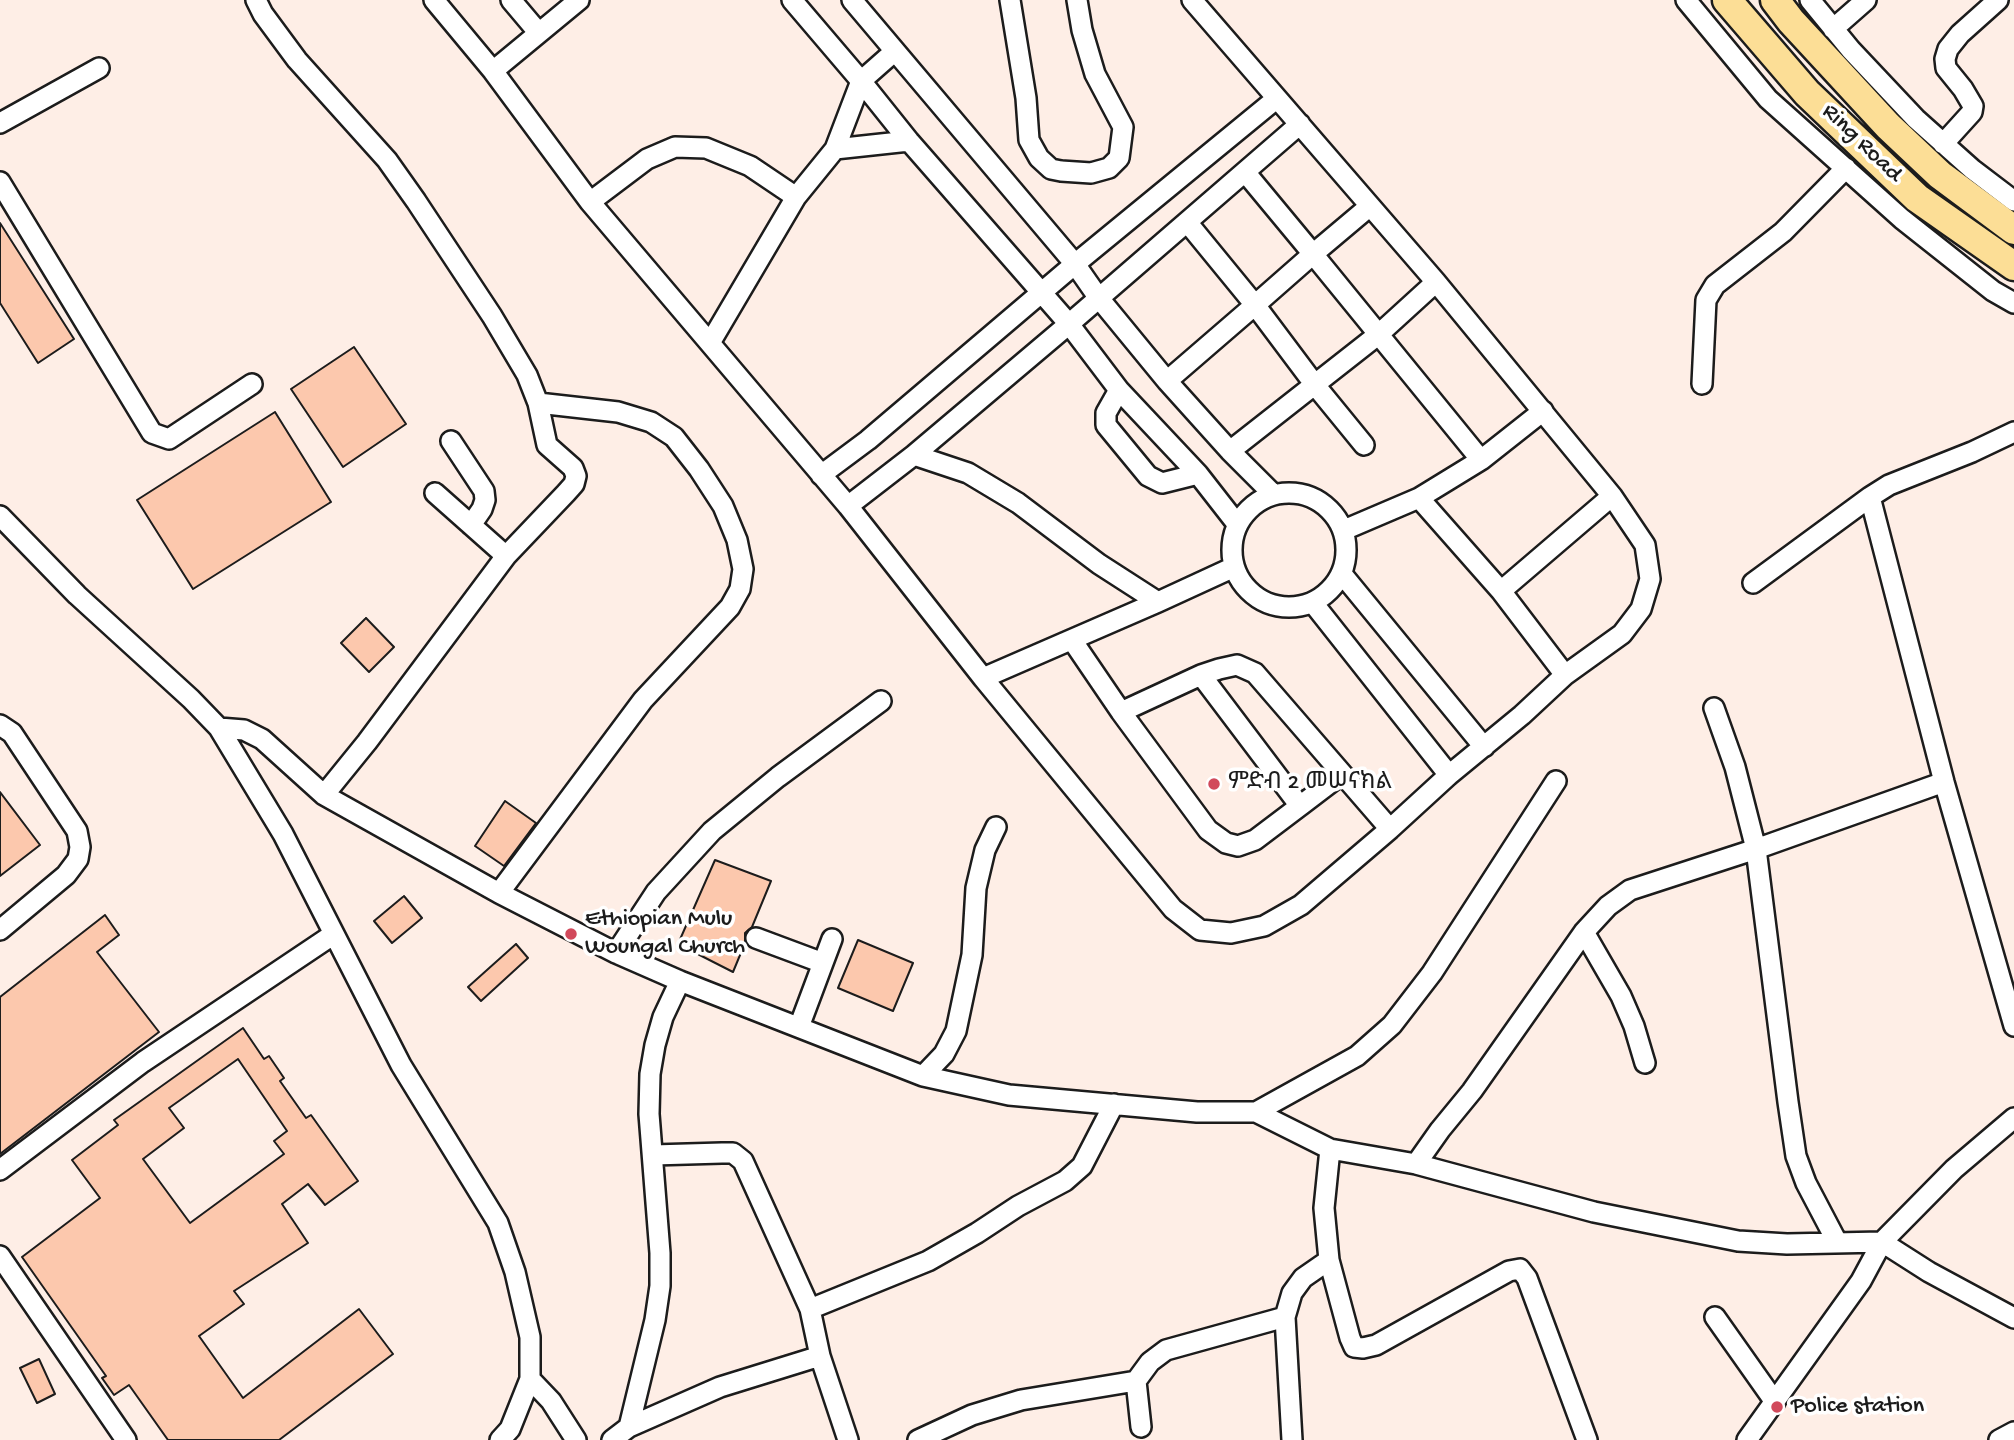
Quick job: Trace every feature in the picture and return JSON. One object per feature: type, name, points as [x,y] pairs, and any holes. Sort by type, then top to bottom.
[{"type":"highway","name":"Ring Road","points":[[1727,0],[1807,93],[1917,198],[2014,266]]},
{"type":"highway","name":"Ring Road","points":[[1775,0],[1888,126],[1940,175],[2014,230]]},
{"type":"street","points":[[256,0],[263,14],[297,60],[387,160],[416,201],[492,316],[527,375],[538,403],[547,445],[573,468],[576,476],[574,484],[506,555],[367,742],[324,794]]},
{"type":"street","points":[[434,0],[493,71],[590,202],[848,506],[983,678],[1173,909],[1200,930],[1231,933],[1264,926],[1301,905],[1565,675],[1622,634],[1641,609],[1650,579],[1645,545],[1612,496],[1436,282],[1192,0]]},
{"type":"street","points":[[511,0],[538,32]]},
{"type":"street","points":[[493,71],[579,0]]},
{"type":"street","points":[[792,0],[909,141],[1069,324],[1119,390],[1198,474],[1237,524]]},
{"type":"street","points":[[852,0],[1075,264],[1098,297],[1167,381],[1230,452],[1273,494]]},
{"type":"street","points":[[1010,0],[1030,140],[1039,158],[1051,169],[1091,173],[1109,168],[1119,158],[1123,127],[1095,74],[1082,30],[1077,0]]},
{"type":"street","points":[[1686,0],[1768,99],[1902,219],[1993,291],[2014,303]]},
{"type":"street","points":[[1810,0],[1833,29],[1916,119],[1972,169],[2014,201]]},
{"type":"street","points":[[1833,29],[1866,0]]},
{"type":"street","points":[[1943,144],[1972,111],[1973,106],[1946,68],[1948,48],[1959,34],[1998,0]]},
{"type":"street","points":[[710,343],[796,197],[835,149],[861,81],[895,51]]},
{"type":"street","points":[[0,123],[99,68]]},
{"type":"street","points":[[821,475],[868,440],[1075,264],[1276,99]]},
{"type":"street","points":[[848,506],[914,455],[1300,124]]},
{"type":"street","points":[[835,149],[909,141]]},
{"type":"street","points":[[590,202],[648,159],[675,147],[706,148],[750,166],[796,197]]},
{"type":"street","points":[[1702,384],[1706,300],[1715,285],[1783,232],[1846,168]]},
{"type":"street","points":[[1245,172],[1482,460]]},
{"type":"street","points":[[0,182],[152,433],[169,439],[252,384]]},
{"type":"street","points":[[1167,381],[1370,206]]},
{"type":"street","points":[[1187,222],[1364,444]]},
{"type":"street","points":[[1230,452],[1378,334],[1436,282]]},
{"type":"street","points":[[1119,390],[1106,413],[1107,425],[1148,476],[1162,483],[1198,474]]},
{"type":"street","points":[[499,893],[643,700],[730,607],[740,589],[743,569],[737,540],[723,506],[674,437],[651,422],[618,412],[538,403]]},
{"type":"street","points":[[1343,530],[1419,498],[1482,460],[1543,411]]},
{"type":"street","points":[[1753,583],[1889,485],[2014,432]]},
{"type":"street","points":[[451,441],[484,491],[482,509],[471,525]]},
{"type":"street","points":[[914,455],[968,474],[1018,503],[1099,564],[1158,602]]},
{"type":"street","points":[[1295,492],[1316,498],[1332,511],[1343,530],[1347,552],[1342,574],[1330,591],[1313,603],[1294,608],[1275,606],[1257,598],[1243,584],[1234,567],[1232,545],[1237,524],[1252,505],[1273,494],[1295,492]]},
{"type":"street","points":[[435,493],[506,555]]},
{"type":"street","points":[[1501,591],[1612,496]]},
{"type":"street","points":[[1870,497],[1944,782],[2014,1026]]},
{"type":"street","points":[[1419,498],[1501,591],[1565,675]]},
{"type":"street","points":[[0,516],[77,595],[219,727],[283,834],[401,1065],[498,1223],[515,1272],[530,1338],[530,1379],[507,1437]]},
{"type":"street","points":[[983,678],[1234,567]]},
{"type":"street","points":[[1342,574],[1484,747]]},
{"type":"street","points":[[1313,603],[1449,775]]},
{"type":"street","points":[[1072,640],[1208,830],[1226,843],[1238,846],[1255,840],[1342,774]]},
{"type":"street","points":[[1121,712],[1201,674],[1237,665],[1255,673],[1390,829]]},
{"type":"street","points":[[1201,674],[1300,806]]},
{"type":"street","points":[[616,953],[656,892],[712,831],[880,701]]},
{"type":"street","points":[[1714,708],[1735,767],[1756,849],[1796,1156],[1806,1183],[1837,1242]]},
{"type":"street","points":[[0,724],[12,733],[77,831],[80,847],[78,859],[66,875],[0,930]]},
{"type":"street","points":[[219,727],[244,730],[262,739],[324,794],[499,893],[616,953],[680,981],[923,1076],[1009,1094],[1197,1112],[1256,1112],[1329,1149],[1416,1164],[1594,1212],[1738,1241],[1787,1244],[1882,1242],[1928,1272],[2014,1318]]},
{"type":"street","points":[[1256,1112],[1357,1056],[1392,1025],[1432,973],[1556,781]]},
{"type":"street","points":[[1416,1164],[1472,1091],[1584,932],[1608,905],[1630,890],[1756,849],[1944,782]]},
{"type":"street","points":[[923,1076],[944,1055],[956,1031],[972,955],[976,888],[985,849],[996,827]]},
{"type":"street","points":[[1584,932],[1621,996],[1645,1063]]},
{"type":"street","points":[[0,1170],[143,1062],[334,934]]},
{"type":"street","points":[[757,938],[823,963]]},
{"type":"street","points":[[799,1027],[832,939]]},
{"type":"street","points":[[629,1427],[656,1320],[660,1286],[660,1252],[649,1114],[650,1074],[663,1017],[680,981]]},
{"type":"street","points":[[810,1309],[928,1261],[1018,1206],[1065,1181],[1082,1166],[1114,1104]]},
{"type":"street","points":[[1752,1438],[1861,1282],[1882,1242],[1954,1169],[2014,1118]]},
{"type":"street","points":[[1329,1149],[1324,1208],[1329,1260],[1354,1347],[1363,1349],[1376,1345],[1509,1271],[1520,1269],[1527,1278],[1587,1440]]},
{"type":"street","points":[[653,1155],[733,1153],[743,1161],[810,1309],[821,1356],[848,1440]]},
{"type":"street","points":[[0,1256],[126,1440]]},
{"type":"street","points":[[1292,1440],[1285,1317],[1292,1293],[1303,1278],[1329,1260]]},
{"type":"street","points":[[1141,1427],[1136,1381],[1150,1362],[1166,1350],[1285,1317]]},
{"type":"street","points":[[1715,1317],[1775,1402]]},
{"type":"street","points":[[612,1440],[629,1427],[720,1387],[821,1356]]},
{"type":"street","points":[[530,1379],[551,1401],[576,1440]]},
{"type":"street","points":[[918,1440],[972,1415],[1021,1400],[1136,1381]]},
{"type":"street","points":[[2000,1440],[2014,1432]]},
{"type":"building","points":[[0,223],[74,339],[38,363],[0,303]]},
{"type":"building","points":[[354,347],[406,424],[343,467],[291,389]]},
{"type":"building","points":[[275,412],[331,502],[193,589],[137,500]]},
{"type":"building","points":[[366,618],[394,647],[369,672],[341,643]]},
{"type":"building","points":[[0,792],[40,845],[0,876]]},
{"type":"building","points":[[505,801],[536,823],[504,866],[475,846]]},
{"type":"building","points":[[715,860],[771,881],[752,927],[745,933],[745,943],[733,972],[678,944]]},
{"type":"building","points":[[404,896],[422,918],[392,943],[374,921]]},
{"type":"building","points":[[105,915],[119,935],[97,952],[159,1032],[0,1154],[0,997]]},
{"type":"building","points":[[858,940],[913,963],[893,1011],[838,988]]},
{"type":"building","points":[[516,944],[528,958],[481,1001],[468,987]]},
{"type":"building","points":[[243,1028],[264,1059],[269,1056],[284,1078],[280,1081],[306,1118],[311,1115],[358,1181],[325,1205],[308,1184],[282,1204],[308,1243],[234,1291],[244,1304],[199,1336],[243,1398],[359,1309],[393,1354],[279,1440],[168,1440],[129,1385],[114,1395],[102,1378],[106,1376],[22,1257],[100,1198],[72,1160],[118,1125],[114,1120]],"holes":[[[238,1059],[287,1131],[274,1141],[284,1154],[190,1223],[143,1159],[184,1128],[169,1108]]]},
{"type":"building","points":[[39,1359],[55,1394],[37,1403],[20,1368]]},
{"type":"place","name":"ምድብ 2 መሠናክል","points":[[1214,784]]},
{"type":"place","name":"Ethiopian Mulu Woungal Church","points":[[571,934]]},
{"type":"place","name":"Police station","points":[[1777,1407]]}]
